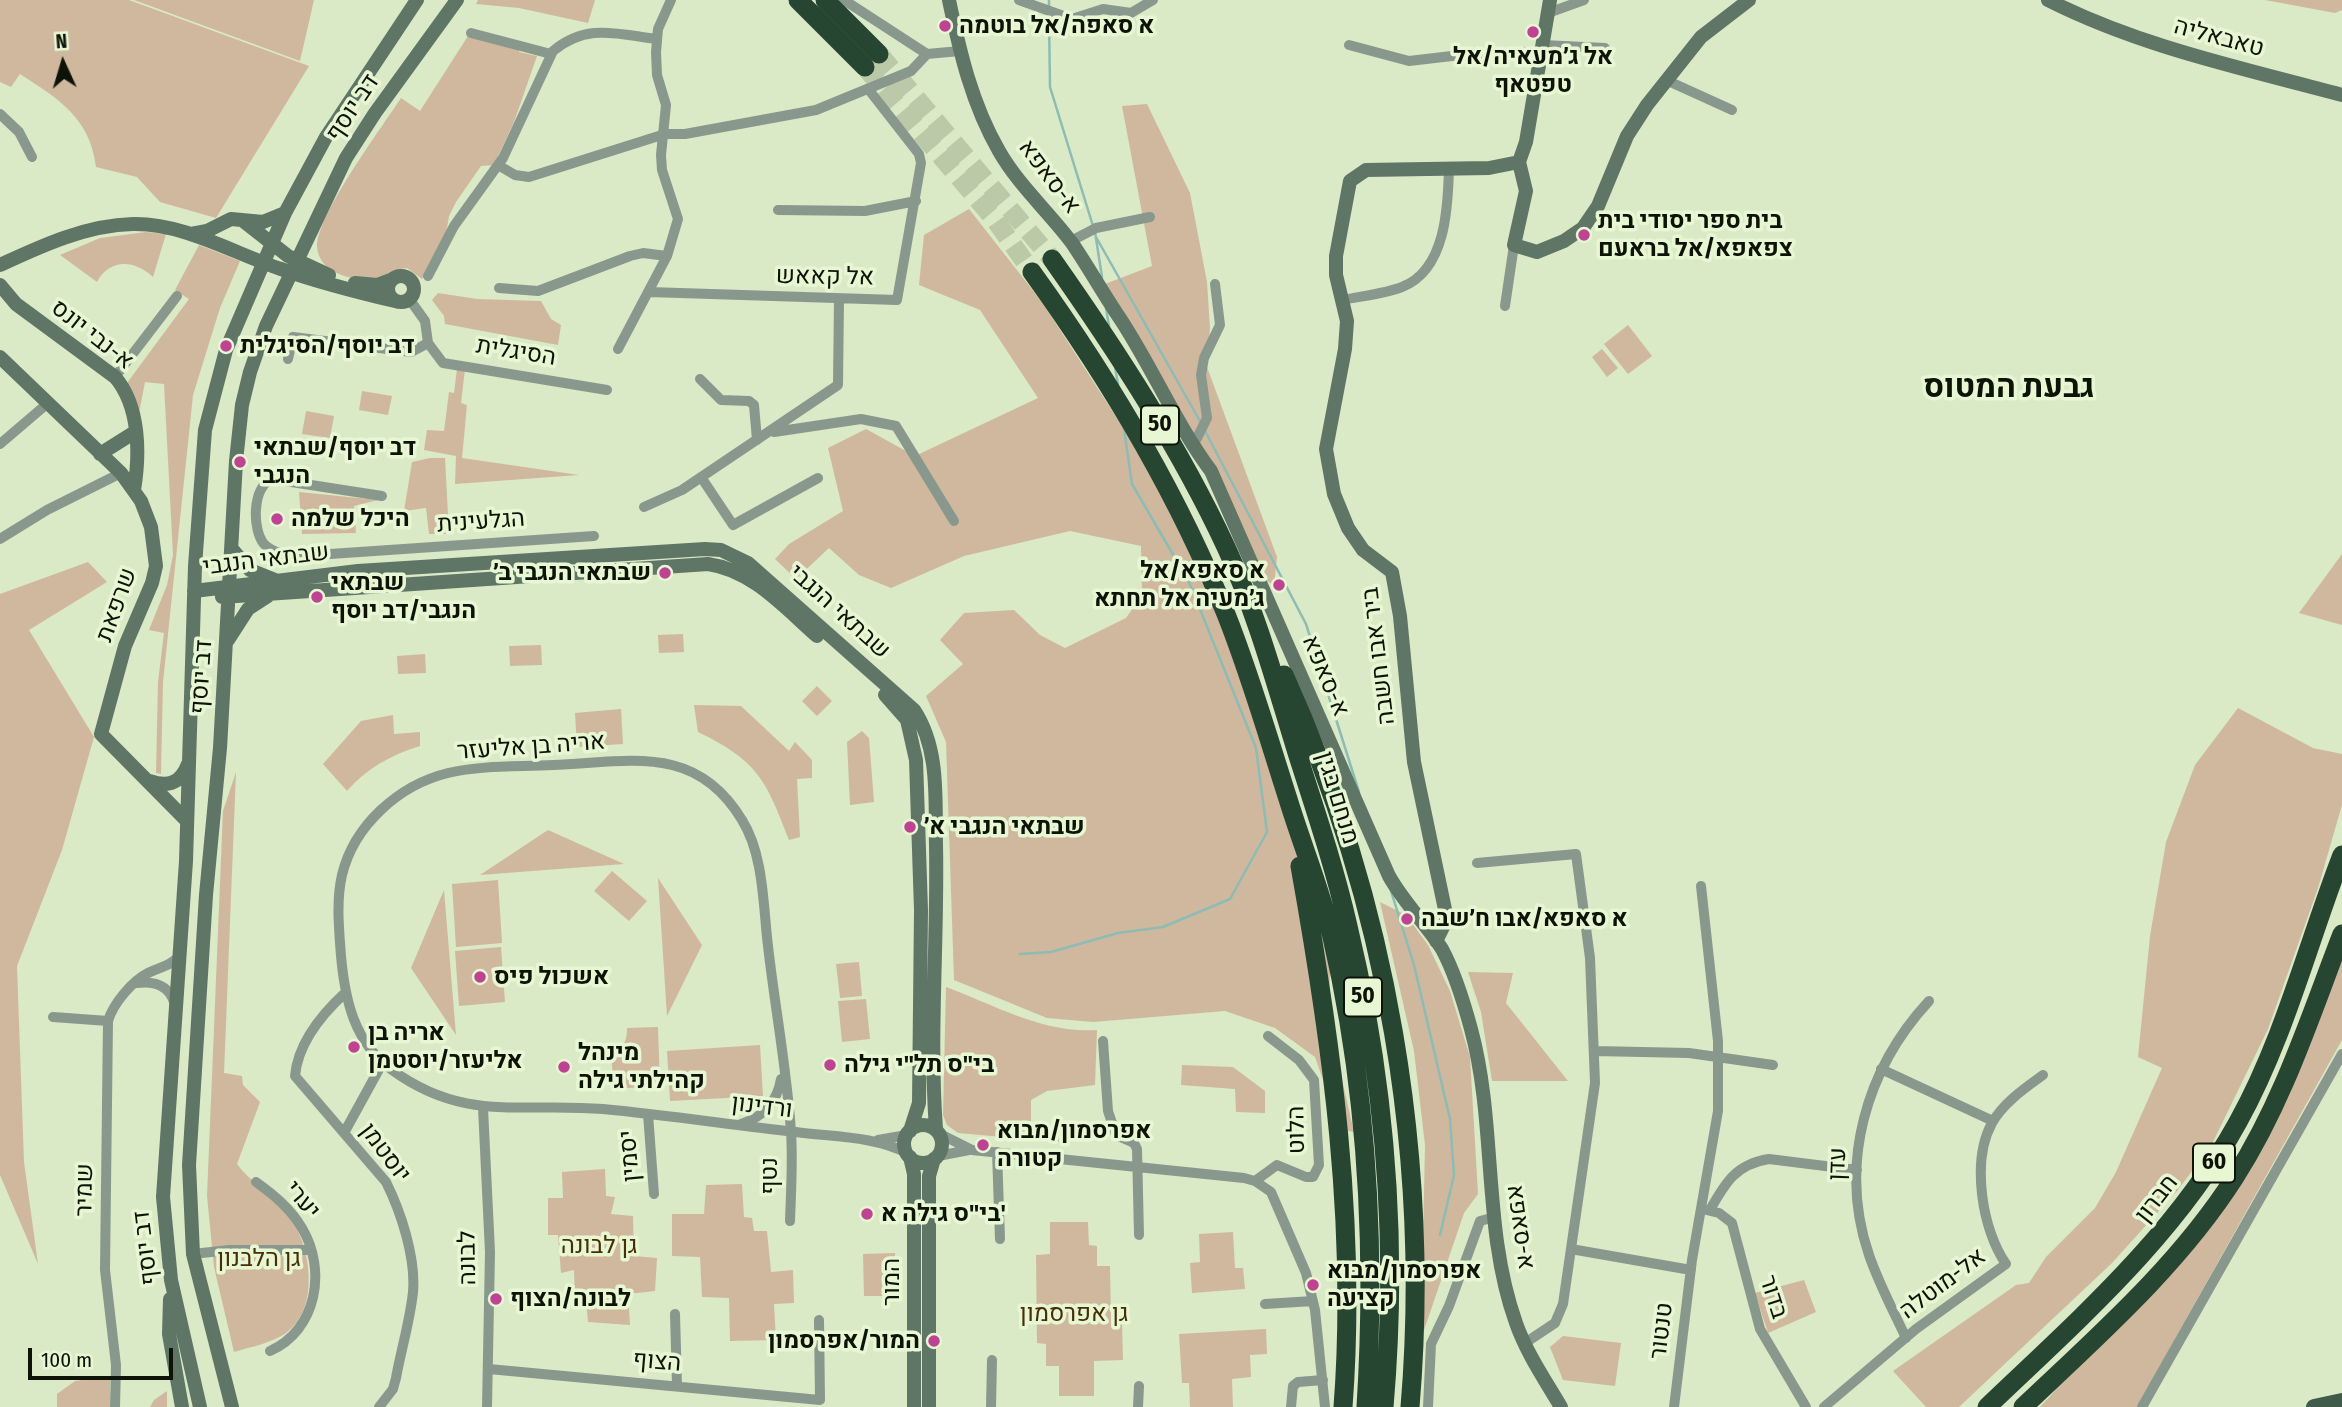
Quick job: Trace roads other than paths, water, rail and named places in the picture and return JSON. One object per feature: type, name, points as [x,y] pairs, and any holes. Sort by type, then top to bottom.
[{"type":"highway","points":[[798,0],[872,60],[825,0]]},
{"type":"highway","name":"מנחם בגין","points":[[1052,260],[1152,411],[1225,545],[1250,601],[1336,875],[1371,1042],[1385,1153],[1390,1223],[1384,1407]]},
{"type":"highway","name":"מנחם בגין","points":[[1032,272],[1111,388],[1199,552],[1245,666],[1331,935],[1359,1083],[1371,1223],[1366,1407]]},
{"type":"highway","points":[[1250,601],[1299,709],[1330,789],[1363,896],[1385,988],[1399,1064],[1413,1213],[1415,1277],[1410,1407]]},
{"type":"highway","points":[[1288,800],[1323,1005],[1341,1150],[1348,1331],[1343,1407]]},
{"type":"highway","name":"חברון","points":[[1987,1407],[2134,1265],[2207,1173],[2239,1121],[2264,1065],[2342,855]]},
{"type":"highway","name":"חברון","points":[[2023,1407],[2137,1297],[2211,1210],[2234,1178],[2271,1112],[2338,954],[2342,934]]},
{"type":"main road","points":[[2314,1407],[2342,1401]]},
{"type":"street","name":"דב יוסף","points":[[200,1407],[171,1280],[163,1197],[187,821],[194,591],[205,430],[226,350],[285,213],[326,136],[417,0]]},
{"type":"street","name":"דב יוסף","points":[[232,1407],[193,1254],[189,1165],[242,405],[262,338],[346,158],[374,113],[457,0]]},
{"type":"street","points":[[618,349],[667,256],[678,219],[662,170],[666,105],[657,75],[658,29],[671,0]]},
{"type":"street","points":[[844,0],[927,54],[960,51]]},
{"type":"street","name":"א-סאפא","points":[[949,0],[960,51],[975,100],[1000,153],[1034,200],[1070,241],[1129,333],[1193,446],[1211,471],[1235,520],[1389,876],[1408,908],[1436,941],[1461,996],[1478,1057],[1504,1278],[1516,1325],[1561,1407]]},
{"type":"street","points":[[1020,0],[1072,19],[1103,9],[1131,13],[1153,0]]},
{"type":"street","points":[[1505,306],[1514,245],[1526,191],[1519,162],[1527,142],[1549,6],[1584,0]]},
{"type":"street","points":[[1514,245],[1537,252],[1564,241],[1583,228],[1598,206],[1635,122],[1701,37],[1749,0]]},
{"type":"street","name":"טאבאליה","points":[[2048,0],[2102,25],[2183,54],[2342,95]]},
{"type":"street","points":[[428,276],[453,226],[498,164],[551,54],[566,40],[591,32],[657,39]]},
{"type":"street","points":[[471,33],[551,54]]},
{"type":"street","points":[[1349,45],[1409,61],[1543,49],[1605,48]]},
{"type":"street","points":[[498,164],[515,175],[529,177],[665,134],[685,134],[816,110],[911,71],[927,54]]},
{"type":"street","points":[[1666,80],[1732,110]]},
{"type":"street","name":"אל קאאש","points":[[649,292],[897,300],[921,173],[919,154],[869,90]]},
{"type":"street","points":[[0,114],[19,132],[32,157]]},
{"type":"street","name":"ביר אבו חשבה","points":[[1436,941],[1447,919],[1414,762],[1400,616],[1392,572],[1363,550],[1348,528],[1334,494],[1326,449],[1345,349],[1347,321],[1336,275],[1336,256],[1350,181],[1366,170],[1489,168],[1519,162]]},
{"type":"street","points":[[1343,300],[1404,286],[1428,263],[1445,227],[1448,168]]},
{"type":"street","points":[[778,210],[865,211],[916,201]]},
{"type":"street","points":[[190,234],[231,219],[263,222],[285,213]]},
{"type":"street","points":[[1070,241],[1096,228],[1150,217]]},
{"type":"street","points":[[242,220],[271,243],[294,267],[402,301]]},
{"type":"street","points":[[222,224],[219,230],[222,247]]},
{"type":"street","points":[[0,265],[79,233],[111,226],[156,225],[190,234],[262,262],[368,285],[404,276],[413,282],[415,292],[402,301]]},
{"type":"street","points":[[306,240],[311,254],[324,274]]},
{"type":"street","points":[[499,288],[538,292],[630,256],[643,253],[667,256]]},
{"type":"street","points":[[288,359],[293,337],[411,352],[428,343],[425,321],[388,289],[393,279]]},
{"type":"street","points":[[1193,446],[1207,418],[1201,375],[1204,358],[1220,325],[1215,284]]},
{"type":"street","name":"א-נבי יונס","points":[[0,285],[16,304],[115,377],[129,398],[135,432],[134,490]]},
{"type":"street","points":[[115,377],[177,296]]},
{"type":"street","points":[[643,507],[701,477],[838,385],[839,299]]},
{"type":"street","name":"הסיגלית","points":[[428,343],[443,363],[607,390]]},
{"type":"street","name":"שרפאת","points":[[0,357],[121,473],[134,490],[151,527],[156,566],[152,583],[125,646],[101,734],[187,821]]},
{"type":"street","points":[[700,379],[721,400],[748,401],[754,405],[757,440]]},
{"type":"street","points":[[0,444],[48,403]]},
{"type":"street","points":[[768,433],[861,419],[896,426],[954,521]]},
{"type":"street","points":[[100,454],[135,432]]},
{"type":"street","points":[[0,539],[47,510],[121,473]]},
{"type":"street","points":[[701,477],[733,525],[818,478]]},
{"type":"street","name":"הגלעינית","points":[[382,496],[272,479],[265,481],[259,491],[259,534],[262,541],[277,552],[301,556],[594,536]]},
{"type":"street","points":[[232,549],[241,563],[256,574],[276,580],[294,580]]},
{"type":"street","name":"שבתאי הנגבי","points":[[229,592],[371,570],[721,550],[741,559],[765,577],[914,710],[930,743],[935,803],[938,1132]]},
{"type":"street","points":[[369,551],[372,586]]},
{"type":"street","name":"שבתאי הנגבי","points":[[194,591],[268,595],[698,564],[719,565],[750,578],[894,703],[907,720],[913,740],[919,803],[919,1103],[908,1133]]},
{"type":"street","points":[[226,644],[243,615],[268,595]]},
{"type":"street","points":[[149,781],[165,785],[175,782],[184,774],[189,762]]},
{"type":"street","name":"אריה בן אליעזר","points":[[483,1108],[467,1106],[433,1093],[383,1062],[361,1036],[352,1018],[346,992],[339,933],[342,875],[351,849],[366,825],[398,797],[434,777],[464,770],[629,762],[679,765],[699,774],[722,795],[743,821],[749,836],[760,876],[791,1132]]},
{"type":"street","points":[[1478,863],[1576,854],[1590,958],[1594,1051],[1591,1125],[1572,1249],[1560,1313],[1548,1329],[1525,1343]]},
{"type":"street","name":"טנטור","points":[[1674,1407],[1692,1265],[1706,1210],[1718,1111],[1718,1058],[1702,886]]},
{"type":"street","points":[[53,1017],[108,1021],[117,1002],[136,983],[145,975],[166,967],[178,957]]},
{"type":"street","points":[[136,983],[162,985],[170,992],[175,1006]]},
{"type":"street","name":"יוסטמן","points":[[346,992],[319,1019],[301,1055],[295,1076],[386,1182],[394,1198],[411,1260],[413,1293],[396,1378],[393,1389],[379,1407]]},
{"type":"street","name":"עדן","points":[[1906,1338],[1868,1252],[1858,1199],[1857,1170],[1864,1113],[1881,1069],[1903,1031],[1929,1001]]},
{"type":"street","name":"שמיר","points":[[108,1021],[105,1270],[116,1365],[116,1407]]},
{"type":"street","name":"הלוט","points":[[1255,1181],[1277,1165],[1313,1177],[1319,1165],[1314,1080],[1299,1060],[1268,1036]]},
{"type":"street","points":[[1103,1041],[1109,1119],[1116,1135],[1134,1143],[1137,1149],[1139,1235]]},
{"type":"street","points":[[1594,1051],[1689,1053],[1773,1065]]},
{"type":"street","points":[[2142,1407],[2342,1054]]},
{"type":"street","points":[[344,1133],[383,1062]]},
{"type":"street","points":[[1881,1069],[1993,1121],[2043,1075]]},
{"type":"street","points":[[738,1125],[761,1116],[770,1105],[780,1088],[783,1070]]},
{"type":"street","name":"ורדינון","points":[[483,1108],[597,1109],[648,1114],[869,1140],[909,1155]]},
{"type":"street","name":"לבונה","points":[[483,1108],[490,1252],[487,1407]]},
{"type":"street","name":"יסמין","points":[[648,1114],[654,1194]]},
{"type":"street","name":"אל-מוטלה","points":[[1824,1407],[1906,1338],[2006,1264],[1986,1223],[1983,1195],[1984,1153],[1993,1121]]},
{"type":"street","points":[[972,1150],[920,1125],[908,1133],[904,1144],[909,1155],[919,1162],[972,1150],[998,1152],[1255,1181],[1271,1192],[1280,1207],[1306,1273],[1313,1301],[1325,1407]]},
{"type":"street","name":"נטף","points":[[790,1221],[791,1132]]},
{"type":"street","points":[[936,1158],[942,1145],[938,1132]]},
{"type":"street","name":"ורדינון","points":[[869,1140],[908,1133]]},
{"type":"street","points":[[998,1152],[1000,1240]]},
{"type":"street","name":"המור","points":[[909,1155],[914,1174],[914,1407]]},
{"type":"street","name":"המור","points":[[929,1407],[929,1176],[936,1158]]},
{"type":"street","points":[[1706,1210],[1738,1170],[1756,1161],[1769,1159],[1857,1170]]},
{"type":"street","name":"יערי","points":[[256,1182],[291,1213],[302,1228],[310,1250],[314,1282],[309,1312],[295,1336],[270,1351]]},
{"type":"street","name":"בדור","points":[[1706,1210],[1726,1216],[1732,1223],[1760,1329],[1806,1407]]},
{"type":"street","points":[[1427,1407],[1431,1344],[1449,1306],[1480,1221],[1495,1217]]},
{"type":"street","points":[[1572,1249],[1692,1265]]},
{"type":"street","name":"יערי","points":[[193,1254],[229,1250],[310,1250]]},
{"type":"street","points":[[171,1280],[169,1334],[182,1407]]},
{"type":"street","points":[[1265,1304],[1313,1301]]},
{"type":"street","points":[[675,1314],[677,1385]]},
{"type":"street","name":"הצוף","points":[[489,1369],[820,1400],[819,1320]]},
{"type":"street","points":[[992,1360],[992,1407]]},
{"type":"street","points":[[1291,1407],[1293,1386],[1298,1382],[1323,1380]]},
{"type":"street","points":[[1138,1407],[1139,1386]]},
{"type":"waterway","points":[[1049,0],[1049,8]]},
{"type":"waterway","points":[[1049,15],[1050,87],[1093,226]]},
{"type":"waterway","points":[[1095,232],[1102,277]]},
{"type":"waterway","points":[[1096,237],[1201,423]]},
{"type":"waterway","points":[[1106,308],[1109,326]]},
{"type":"waterway","points":[[1115,367],[1118,384]]},
{"type":"waterway","points":[[1020,954],[1051,952],[1118,933],[1163,927],[1230,899],[1267,832],[1256,748],[1189,582],[1132,484],[1124,429]]},
{"type":"waterway","points":[[1204,429],[1306,624],[1359,792]]},
{"type":"waterway","points":[[1391,891],[1414,965],[1450,1119],[1454,1175],[1440,1235]]},
{"type":"tunnel","points":[[879,54],[1052,259]]},
{"type":"tunnel","points":[[865,67],[996,221],[1032,272]]},
{"type":"place","name":"א סאפה/אל בוטמה","points":[[945,26]]},
{"type":"place","name":"אל ג׳מעאיה/אל טפטאף","points":[[1533,32]]},
{"type":"place","name":"בית ספר יסודי בית צפאפא/אל בראעם","points":[[1584,235]]},
{"type":"place","name":"דב יוסף/הסיגלית","points":[[226,346]]},
{"type":"place","name":"דב יוסף/שבתאי הנגבי","points":[[240,462]]},
{"type":"place","name":"היכל שלמה","points":[[277,519]]},
{"type":"place","name":"שבתאי הנגבי ב׳","points":[[665,573]]},
{"type":"place","name":"א סאפא/אל ג׳מעיה אל תחתא","points":[[1279,585]]},
{"type":"place","name":"שבתאי הנגבי/דב יוסף","points":[[317,597]]},
{"type":"place","name":"שבתאי הנגבי א׳","points":[[910,827]]},
{"type":"place","name":"א סאפא/אבו ח׳שבה","points":[[1407,919]]},
{"type":"place","name":"אשכול פיס","points":[[480,977]]},
{"type":"place","name":"אריה בן אליעזר/יוסטמן","points":[[354,1047]]},
{"type":"place","name":"בי\"ס תל\"י גילה","points":[[830,1065]]},
{"type":"place","name":"מינהל קהילתי גילה","points":[[564,1067]]},
{"type":"place","name":"אפרסמון/מבוא קטורה","points":[[983,1145]]},
{"type":"place","name":"בי\"ס גילה א'","points":[[867,1214]]},
{"type":"place","name":"אפרסמון/מבוא קציעה","points":[[1313,1285]]},
{"type":"place","name":"לבונה/הצוף","points":[[496,1299]]},
{"type":"place","name":"המור/אפרסמון","points":[[934,1341]]},
{"type":"district","name":"גבעת המטוס","points":[[2009,388]]},
{"type":"park label","name":"גן לבונה","points":[[599,1246]]},
{"type":"park label","name":"גן הלבנון","points":[[259,1259]]},
{"type":"park label","name":"גן אפרסמון","points":[[1074,1314]]}]
